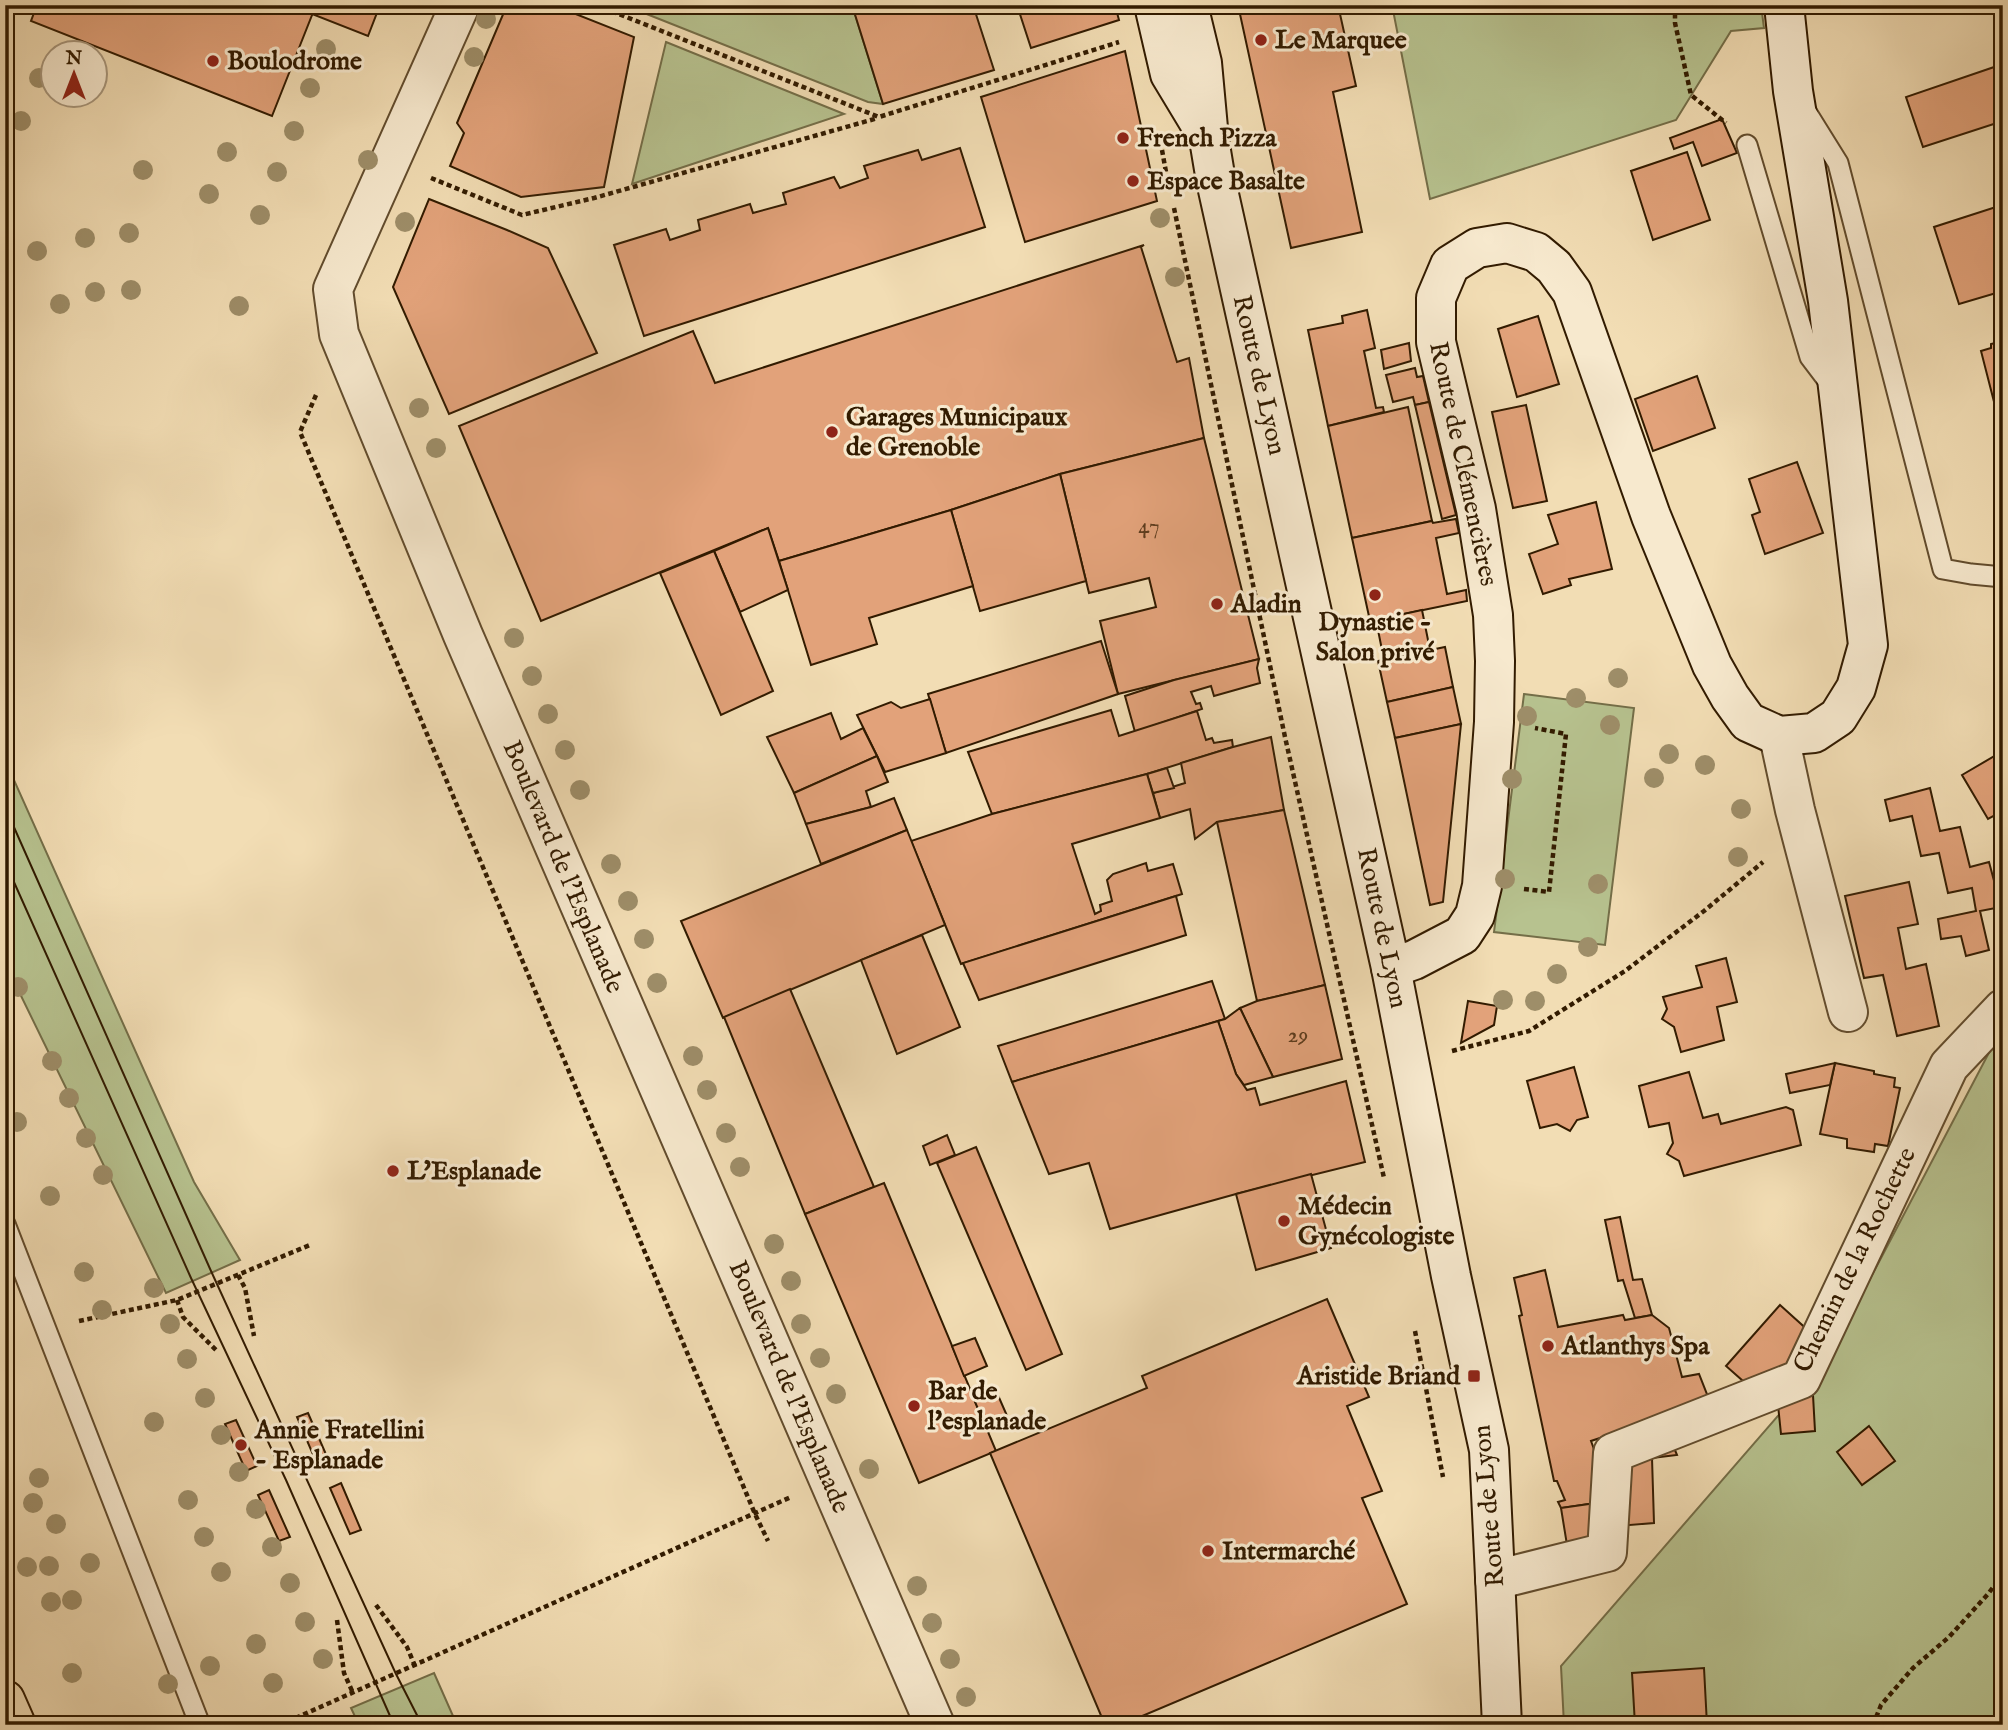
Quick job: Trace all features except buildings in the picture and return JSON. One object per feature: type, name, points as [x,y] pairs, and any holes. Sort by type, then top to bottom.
[{"type":"highway","points":[[5,1700],[16,1725]]},
{"type":"street","name":"Boulevard de l'Esplanade","points":[[460,5],[333,289],[339,334],[463,635],[935,1725]]},
{"type":"street","points":[[1154,5],[1170,74],[1209,139]]},
{"type":"street","name":"Route de Lyon","points":[[1188,5],[1202,63],[1216,181],[1391,968],[1451,1276],[1489,1450],[1502,1725]]},
{"type":"street","points":[[1784,5],[1794,91],[1828,301],[1868,645],[1856,688],[1838,717],[1814,733],[1779,736],[1795,810],[1848,1012]]},
{"type":"street","name":"Route de Clémencières","points":[[1391,968],[1414,961],[1462,935],[1475,915],[1482,886],[1494,722],[1493,615],[1476,509],[1436,342],[1436,298],[1450,265],[1477,248],[1507,243],[1536,252],[1554,267],[1572,292],[1651,516],[1712,665],[1748,722],[1779,736]]},
{"type":"street","name":"Chemin de la Rochette","points":[[1495,1580],[1607,1552],[1613,1453],[1801,1379],[1949,1066],[2003,1009]]},
{"type":"lane","points":[[1794,91],[1838,163],[1943,569],[2003,577]]},
{"type":"lane","points":[[1747,145],[1810,357],[1838,394]]},
{"type":"lane","points":[[5,1224],[200,1725]]},
{"type":"path","points":[[596,5],[879,117]]},
{"type":"path","points":[[1675,5],[1675,23],[1691,95],[1722,119],[1747,145]]},
{"type":"path","points":[[390,161],[522,215],[594,198],[879,117],[1126,40]]},
{"type":"path","points":[[1160,141],[1171,193]]},
{"type":"path","points":[[1173,206],[1285,737],[1384,1180]]},
{"type":"path","points":[[316,395],[300,432],[768,1541]]},
{"type":"path","points":[[1482,886],[1549,892],[1566,734],[1494,722]]},
{"type":"path","points":[[1444,1053],[1528,1031],[1625,971],[1770,856],[1795,810]]},
{"type":"path","points":[[45,1328],[177,1300],[310,1245]]},
{"type":"path","points":[[238,1275],[245,1288],[254,1336]]},
{"type":"path","points":[[177,1300],[183,1317],[218,1352]]},
{"type":"path","points":[[1413,1324],[1445,1487]]},
{"type":"path","points":[[280,1725],[829,1480]]},
{"type":"path","points":[[1873,1725],[1881,1704],[1913,1668],[1949,1637],[2003,1574]]},
{"type":"path","points":[[376,1605],[407,1647],[415,1665]]},
{"type":"path","points":[[337,1620],[344,1673],[353,1693]]},
{"type":"green space","points":[[852,5],[883,104],[868,102],[629,7]]},
{"type":"green space","points":[[1392,5],[1761,5],[1764,28],[1731,31],[1676,120],[1430,199]]},
{"type":"green space","points":[[666,42],[844,114],[632,184]]},
{"type":"green space","points":[[1524,694],[1634,708],[1605,945],[1494,932]]},
{"type":"green space","points":[[5,760],[194,1182],[240,1260],[166,1293],[5,963]]},
{"type":"green space","points":[[2003,1026],[2003,1725],[1564,1725],[1561,1666],[1829,1357]]},
{"type":"green space","points":[[434,1673],[457,1725],[359,1725],[351,1708]]},
{"type":"tram line","points":[[5,807],[211,1271],[422,1725]]},
{"type":"tram line","points":[[5,862],[191,1278],[286,1480],[394,1725]]},
{"type":"place","name":"Le Marquee","points":[[1261,40]]},
{"type":"place","name":"Boulodrome","points":[[213,61]]},
{"type":"place","name":"French Pizza","points":[[1123,138]]},
{"type":"place","name":"Espace Basalte","points":[[1133,181]]},
{"type":"place","name":"Garages Municipaux de Grenoble","points":[[832,432]]},
{"type":"place","name":"Dynastie - Salon privé","points":[[1375,595]]},
{"type":"place","name":"Aladin","points":[[1217,604]]},
{"type":"place","name":"L'Esplanade","points":[[393,1171]]},
{"type":"place","name":"Médecin Gynécologiste","points":[[1284,1221]]},
{"type":"place","name":"Atlanthys Spa","points":[[1548,1346]]},
{"type":"place","name":"Aristide Briand","points":[[1474,1376]]},
{"type":"place","name":"Bar de l'esplanade","points":[[914,1406]]},
{"type":"place","name":"Annie Fratellini - Esplanade","points":[[241,1445]]},
{"type":"place","name":"Intermarché","points":[[1208,1551]]}]
